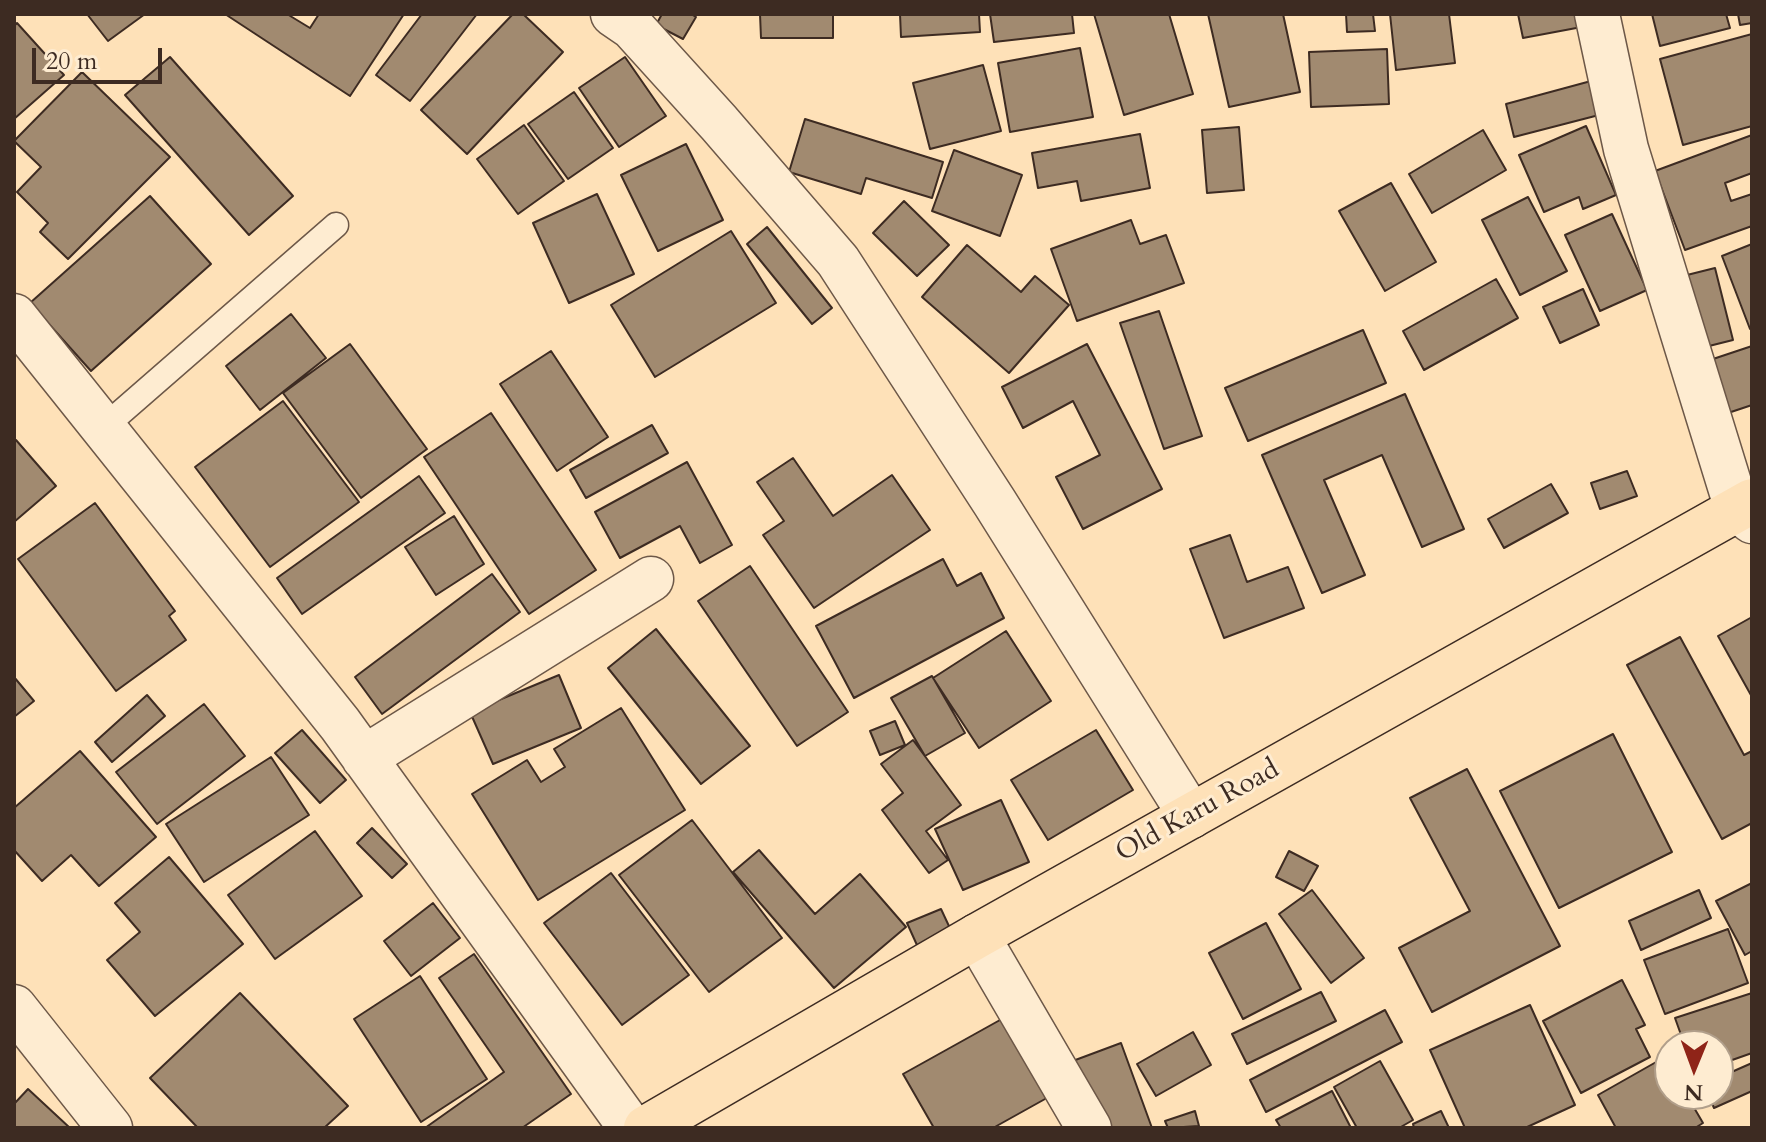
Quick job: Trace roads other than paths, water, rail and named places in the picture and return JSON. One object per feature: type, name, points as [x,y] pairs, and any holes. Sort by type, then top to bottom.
[{"type":"main road","name":"Old Karu Road","points":[[646,1128],[977,936],[1747,510]]},
{"type":"street","points":[[613,14],[632,27],[838,261],[995,503],[1191,816]]},
{"type":"street","points":[[1597,14],[1626,149],[1747,510]]},
{"type":"street","points":[[14,316],[340,724],[631,1128]]},
{"type":"street","points":[[364,758],[651,579]]},
{"type":"street","points":[[977,936],[1089,1128]]},
{"type":"street","points":[[14,1007],[110,1128]]},
{"type":"lane","points":[[103,428],[336,225]]}]
